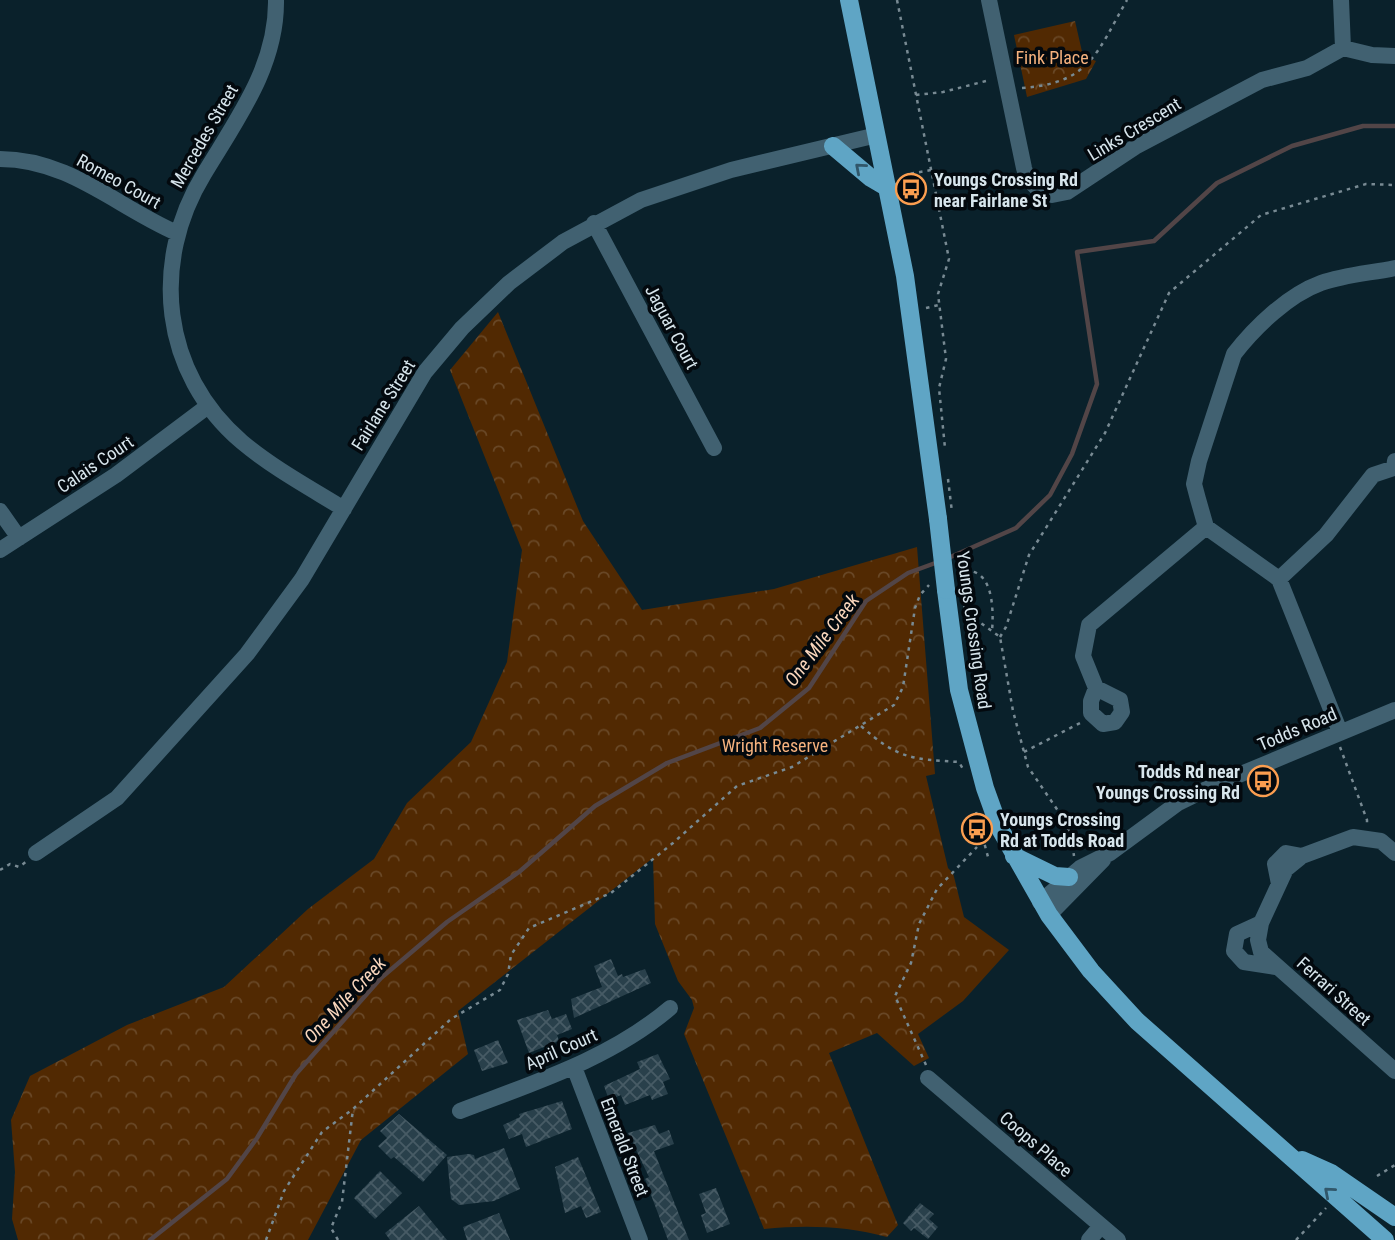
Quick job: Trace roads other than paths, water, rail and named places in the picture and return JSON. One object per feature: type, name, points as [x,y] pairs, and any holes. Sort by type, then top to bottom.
[{"type":"main road","name":"Youngs Crossing Road","points":[[849,0],[909,299],[948,586],[959,690],[971,744],[999,827],[1045,909],[1091,971],[1137,1021],[1290,1153],[1385,1240]]},
{"type":"main road","points":[[833,146],[871,178],[888,188]]},
{"type":"main road","points":[[1014,856],[1055,876],[1069,877]]},
{"type":"main road","name":"Youngs Crossing Road","points":[[1290,1153],[1331,1174],[1395,1217]]},
{"type":"main road","points":[[1370,1227],[1368,1216],[1378,1205]]},
{"type":"street","name":"Mercedes Street","points":[[276,0],[276,17],[265,66],[194,189],[177,233],[169,282],[173,327],[187,371],[208,406],[242,442],[344,509]]},
{"type":"street","name":"Links Crescent","points":[[989,0],[1027,178],[1038,189],[1052,195],[1067,192],[1135,147],[1245,88],[1272,77],[1307,68],[1343,48]]},
{"type":"street","points":[[1341,0],[1343,48],[1395,56]]},
{"type":"street","name":"Fairlane Street","points":[[36,853],[117,797],[217,689],[302,579],[405,401],[444,348],[509,283],[594,223],[641,200],[696,180],[877,135]]},
{"type":"street","name":"Romeo Court","points":[[0,159],[30,162],[62,170],[177,233]]},
{"type":"street","name":"Jaguar Court","points":[[594,223],[714,448]]},
{"type":"street","points":[[1338,733],[1279,579],[1206,527],[1194,484],[1234,354],[1247,338],[1303,291],[1323,282],[1395,268]]},
{"type":"street","name":"Calais Court","points":[[0,550],[116,475],[208,406]]},
{"type":"street","points":[[1279,579],[1326,535],[1373,475],[1395,469],[1395,461]]},
{"type":"street","points":[[0,512],[19,538]]},
{"type":"street","points":[[1096,688],[1117,697],[1122,712],[1115,722],[1109,724],[1093,718],[1091,701],[1096,688],[1083,656],[1089,625],[1206,527]]},
{"type":"street","name":"Todds Road","points":[[1045,909],[1110,853],[1178,803],[1395,710]]},
{"type":"street","name":"Ferrari Street","points":[[1395,853],[1381,841],[1366,836],[1353,837],[1302,856],[1286,853],[1275,864],[1279,887],[1261,923],[1258,940],[1261,952],[1395,1071]]},
{"type":"street","name":"Todds Road","points":[[1045,909],[1069,877],[1110,853]]},
{"type":"street","name":"Ferrari Street","points":[[1261,923],[1237,934],[1234,951],[1244,962],[1255,961],[1278,967]]},
{"type":"street","name":"April Court","points":[[460,1111],[574,1067],[644,1030],[670,1008]]},
{"type":"street","name":"Emerald Street","points":[[574,1067],[640,1240]]},
{"type":"street","name":"Coops Place","points":[[928,1078],[1118,1240]]},
{"type":"street","points":[[1089,1240],[1101,1226]]},
{"type":"waterway","name":"One Mile Creek","points":[[946,559],[1016,528],[1050,495],[1072,454],[1097,384],[1077,252],[1154,241],[1217,183],[1292,146],[1363,126],[1395,126]]},
{"type":"waterway","name":"One Mile Creek","points":[[150,1240],[227,1179],[257,1138],[296,1074],[381,978],[447,922],[519,872],[595,806],[667,763],[760,728],[809,688],[866,601],[908,573],[938,562]]},
{"type":"place","name":"Youngs Crossing Rd near Fairlane St","points":[[911,189]]},
{"type":"place","name":"Todds Rd near Youngs Crossing Rd","points":[[1263,781]]},
{"type":"place","name":"Youngs Crossing Rd at Todds Road","points":[[977,829]]},
{"type":"park label","name":"Fink Place","points":[[1052,57]]},
{"type":"park label","name":"Wright Reserve","points":[[775,745]]}]
